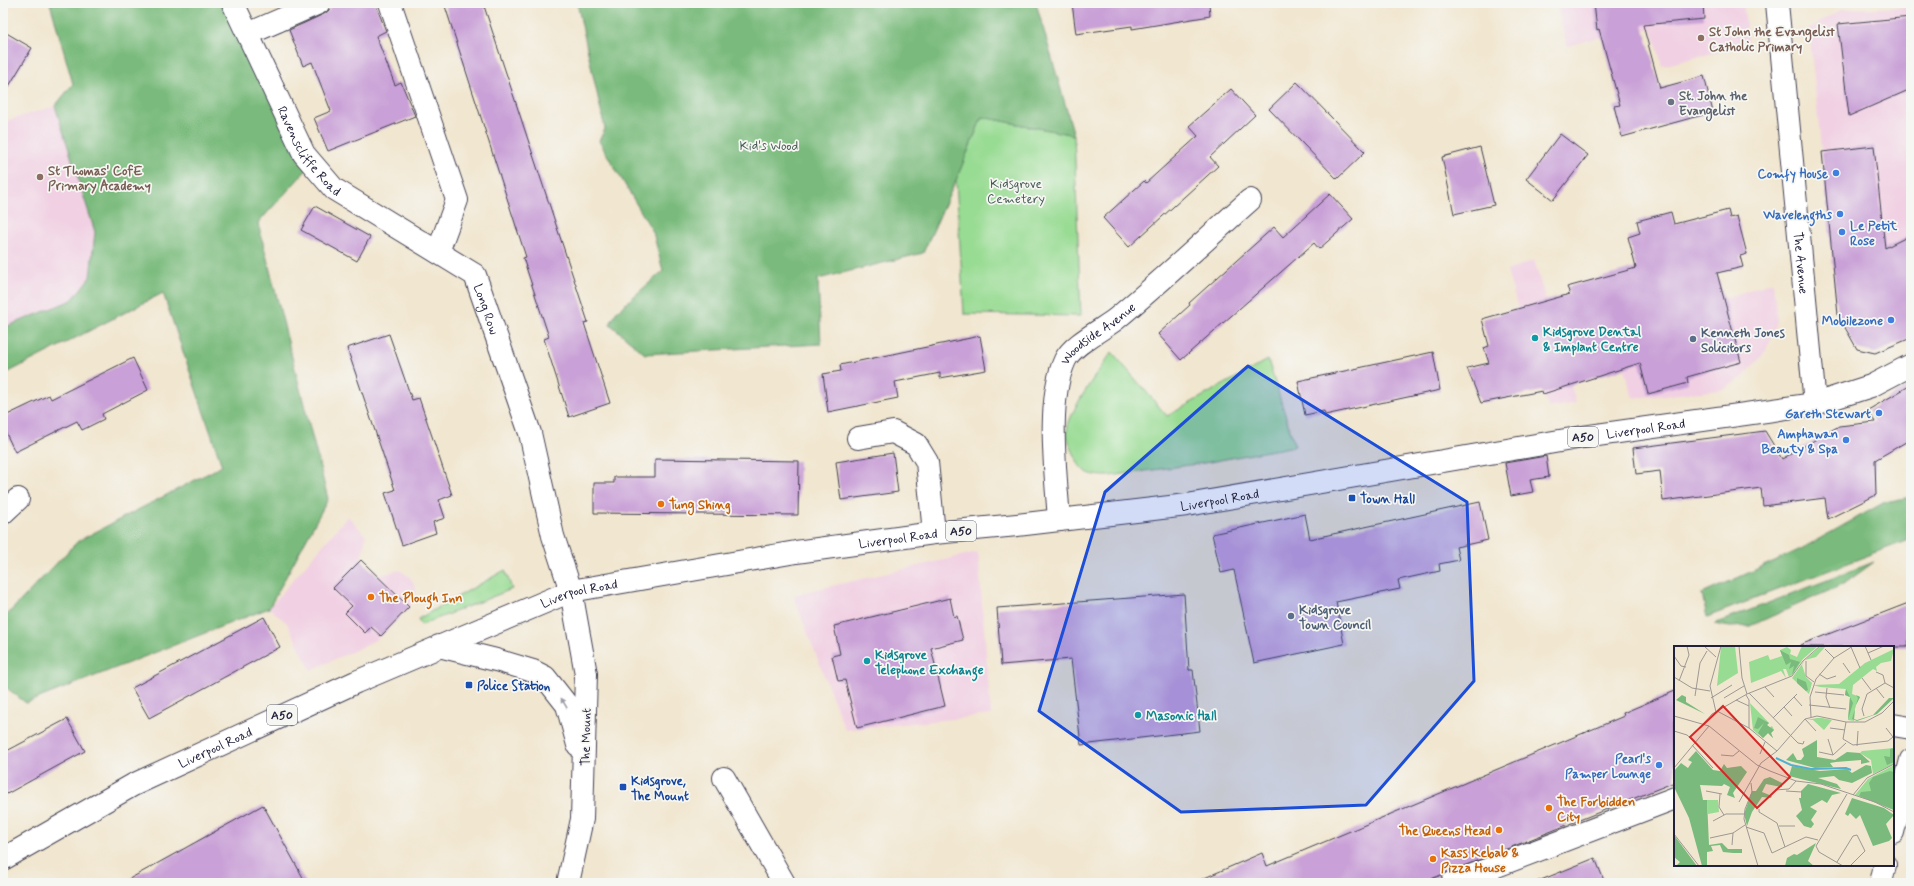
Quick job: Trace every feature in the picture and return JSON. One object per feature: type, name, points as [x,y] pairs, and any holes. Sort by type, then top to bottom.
[{"type":"street","name":"Ravenscliffe Road","points":[[233,3],[304,154],[334,190],[438,252]]},
{"type":"street","points":[[248,34],[319,3]]},
{"type":"street","points":[[390,3],[457,200],[438,252]]},
{"type":"street","name":"The Avenue","points":[[1779,3],[1815,404]]},
{"type":"street","name":"Woodside Avenue","points":[[1059,520],[1053,436],[1057,393],[1065,359],[1075,348],[1116,319],[1250,200]]},
{"type":"street","name":"Long Row","points":[[438,252],[475,275],[530,433],[553,536],[571,591]]},
{"type":"street","name":"Liverpool Road","points":[[3,859],[133,785],[313,700],[571,591],[796,552],[934,533],[1187,505],[1583,437],[1815,404],[1871,386],[1911,365]]},
{"type":"street","points":[[858,438],[893,432],[916,444],[927,462],[934,533]]},
{"type":"street","name":"The Mount","points":[[568,883],[582,819],[586,674],[571,591]]},
{"type":"street","points":[[439,646],[496,660],[533,671],[545,677],[567,705],[584,767]]},
{"type":"street","points":[[1894,725],[1911,728]]},
{"type":"street","points":[[1894,828],[1911,760]]},
{"type":"street","points":[[724,778],[784,883]]},
{"type":"street","points":[[1452,883],[1674,798]]},
{"type":"street","points":[[1881,883],[1885,866]]},
{"type":"highlighted area","points":[[1248,366],[1467,502],[1474,681],[1366,805],[1181,812],[1039,711],[1105,492]]},
{"type":"shaded area","name":"St John the Evangelist Catholic Primary","points":[[1556,3],[1743,3],[1749,44],[1662,66],[1653,31],[1634,28],[1567,46]]},
{"type":"shaded area","points":[[1911,7],[1911,334],[1893,346],[1875,353],[1857,349],[1838,315],[1809,29],[1842,9]]},
{"type":"shaded area","name":"St Thomas' CofE Primary Academy","points":[[55,106],[95,232],[90,277],[72,300],[3,328],[3,122]]},
{"type":"shaded area","points":[[1534,260],[1576,403],[1549,408],[1543,394],[1507,271]]},
{"type":"shaded area","points":[[1773,282],[1777,321],[1772,337],[1762,356],[1743,377],[1723,390],[1633,398],[1614,335]]},
{"type":"shaded area","points":[[348,516],[366,536],[361,560],[377,576],[399,570],[410,577],[416,588],[415,599],[381,636],[367,645],[311,670],[287,623],[269,608]]},
{"type":"shaded area","points":[[978,552],[991,715],[845,730],[793,595]]},
{"type":"green space","points":[[50,3],[233,3],[312,164],[258,223],[328,499],[269,608],[26,703],[3,685],[3,619],[78,541],[222,466],[163,293],[3,375],[3,328],[72,300],[90,277],[95,232],[55,106],[73,84]]},
{"type":"green space","name":"Kid's Wood","points":[[577,3],[1036,3],[1074,135],[982,117],[956,180],[923,253],[818,279],[821,344],[645,354],[610,324],[617,311],[663,271],[653,232],[599,141],[605,129]]},
{"type":"green space","name":"Kidsgrove Cemetery","points":[[982,117],[1074,135],[1081,316],[964,314],[956,180]]},
{"type":"green space","points":[[1112,352],[1167,416],[1268,360],[1295,446],[1204,463],[1109,476],[1088,473],[1080,467],[1077,462],[1067,436],[1068,425],[1092,380]]},
{"type":"green space","points":[[1911,497],[1911,539],[1707,617],[1702,594],[1801,549],[1885,502]]},
{"type":"green space","points":[[1874,562],[1844,584],[1750,626],[1730,627],[1714,624]]},
{"type":"green space","points":[[505,570],[512,589],[421,625],[418,619]]},
{"type":"building","points":[[331,3],[375,3],[386,31],[376,36],[395,85],[401,82],[415,116],[328,151],[314,118],[331,111],[312,62],[303,66],[289,30],[324,14],[329,10]]},
{"type":"building","points":[[444,3],[483,3],[588,322],[584,323],[610,403],[569,417],[544,339],[549,337],[523,258],[526,257]]},
{"type":"building","points":[[1072,3],[1209,3],[1210,16],[1132,29],[1132,26],[1076,34]]},
{"type":"building","points":[[1594,3],[1703,3],[1704,19],[1643,25],[1660,88],[1704,76],[1713,112],[1622,137],[1614,106],[1620,105],[1599,29],[1597,30]]},
{"type":"building","points":[[1911,17],[1911,89],[1849,116],[1838,24]]},
{"type":"building","points":[[3,31],[32,48],[3,96]]},
{"type":"building","points":[[1297,82],[1365,152],[1337,179],[1269,109]]},
{"type":"building","points":[[1231,89],[1255,115],[1210,157],[1218,166],[1129,247],[1103,218],[1144,181],[1146,183],[1198,136],[1189,126]]},
{"type":"building","points":[[1560,134],[1588,155],[1553,200],[1526,179]]},
{"type":"building","points":[[1874,146],[1885,248],[1911,235],[1911,338],[1875,353],[1857,349],[1838,315],[1822,152]]},
{"type":"building","points":[[1480,147],[1494,205],[1454,214],[1442,157]]},
{"type":"building","points":[[1330,194],[1353,219],[1319,249],[1314,243],[1181,360],[1158,334],[1190,305],[1189,303],[1274,227],[1283,237]]},
{"type":"building","points":[[315,206],[370,237],[357,261],[301,230]]},
{"type":"building","points":[[1728,210],[1730,218],[1737,216],[1747,254],[1740,256],[1743,267],[1717,273],[1741,362],[1687,377],[1688,383],[1648,394],[1640,363],[1543,394],[1542,391],[1481,403],[1467,368],[1489,363],[1484,348],[1489,346],[1482,319],[1570,294],[1567,287],[1636,268],[1628,237],[1640,233],[1637,221],[1671,212],[1674,224]]},
{"type":"building","points":[[389,334],[412,400],[419,398],[452,495],[439,500],[445,518],[433,522],[436,533],[402,545],[385,493],[395,490],[347,348]]},
{"type":"building","points":[[980,336],[986,370],[940,378],[940,373],[895,382],[898,398],[828,412],[823,374],[841,371],[840,365]]},
{"type":"building","points":[[1433,352],[1440,390],[1325,415],[1324,411],[1305,415],[1298,381]]},
{"type":"building","points":[[133,358],[148,390],[102,414],[104,419],[82,430],[77,421],[15,452],[3,427],[3,417],[49,395],[51,399]]},
{"type":"building","points":[[1911,385],[1911,439],[1875,460],[1876,495],[1828,519],[1825,498],[1763,506],[1761,488],[1663,501],[1660,471],[1636,474],[1633,448],[1765,431],[1782,459],[1839,426],[1875,422],[1868,410]]},
{"type":"building","points":[[893,453],[898,492],[841,500],[836,462]]},
{"type":"building","points":[[1546,456],[1549,477],[1530,480],[1533,492],[1511,496],[1505,463]]},
{"type":"building","points":[[655,459],[799,461],[798,515],[594,513],[594,483],[614,483],[614,477],[655,477]]},
{"type":"building","points":[[1480,502],[1488,540],[1456,547],[1459,560],[1439,564],[1440,571],[1398,580],[1400,589],[1336,602],[1344,644],[1254,663],[1234,570],[1221,573],[1212,534],[1305,514],[1310,539]]},
{"type":"building","name":"The Plough Inn","points":[[361,560],[409,607],[381,636],[371,627],[365,633],[345,613],[352,606],[333,588]]},
{"type":"building","points":[[1184,594],[1189,670],[1193,670],[1200,731],[1081,745],[1071,659],[1001,665],[997,608]]},
{"type":"building","name":"Kidsgrove Telephone Exchange","points":[[950,598],[954,617],[957,616],[963,640],[931,648],[945,706],[857,728],[845,680],[838,681],[832,656],[840,654],[834,626]]},
{"type":"building","points":[[1911,602],[1911,628],[1907,647],[1800,645]]},
{"type":"building","points":[[264,617],[280,647],[149,718],[132,688]]},
{"type":"building","points":[[1674,691],[1674,782],[1421,883],[1193,883],[1262,853],[1267,866],[1624,716],[1623,713]]},
{"type":"building","points":[[67,719],[85,751],[3,796],[3,753]]},
{"type":"building","points":[[263,805],[306,883],[122,883]]},
{"type":"building","points":[[1595,858],[1605,883],[1536,883],[1536,882]]},
{"type":"place","name":"St John the Evangelist Catholic Primary","points":[[1701,38]]},
{"type":"place","name":"St. John the Evangelist","points":[[1671,102]]},
{"type":"place","name":"Comfy House","points":[[1836,173]]},
{"type":"place","name":"St Thomas' CofE Primary Academy","points":[[40,177]]},
{"type":"place","name":"Wavelengths","points":[[1840,214]]},
{"type":"place","name":"Le Petit Rose","points":[[1842,232]]},
{"type":"place","name":"Mobilezone","points":[[1891,320]]},
{"type":"place","name":"Kidsgrove Dental & Implant Centre","points":[[1535,338]]},
{"type":"place","name":"Kenneth Jones Solicitors","points":[[1693,339]]},
{"type":"place","name":"Gareth Stewart","points":[[1879,413]]},
{"type":"place","name":"Amphawan Beauty & Spa","points":[[1846,440]]},
{"type":"place","name":"Town Hall","points":[[1352,498]]},
{"type":"place","name":"Tung Shing","points":[[661,504]]},
{"type":"place","name":"The Plough Inn","points":[[371,597]]},
{"type":"place","name":"Kidsgrove Town Council","points":[[1291,616]]},
{"type":"place","name":"Kidsgrove Telephone Exchange","points":[[867,661]]},
{"type":"place","name":"Police Station","points":[[469,685]]},
{"type":"place","name":"Masonic Hall","points":[[1138,715]]},
{"type":"place","name":"Pearl's Pamper Lounge","points":[[1659,765]]},
{"type":"place","name":"Kidsgrove, The Mount","points":[[623,787]]},
{"type":"place","name":"The Forbidden City","points":[[1549,808]]},
{"type":"place","name":"The Queens Head","points":[[1499,830]]},
{"type":"place","name":"Kass Kebab & Pizza House","points":[[1433,859]]}]
